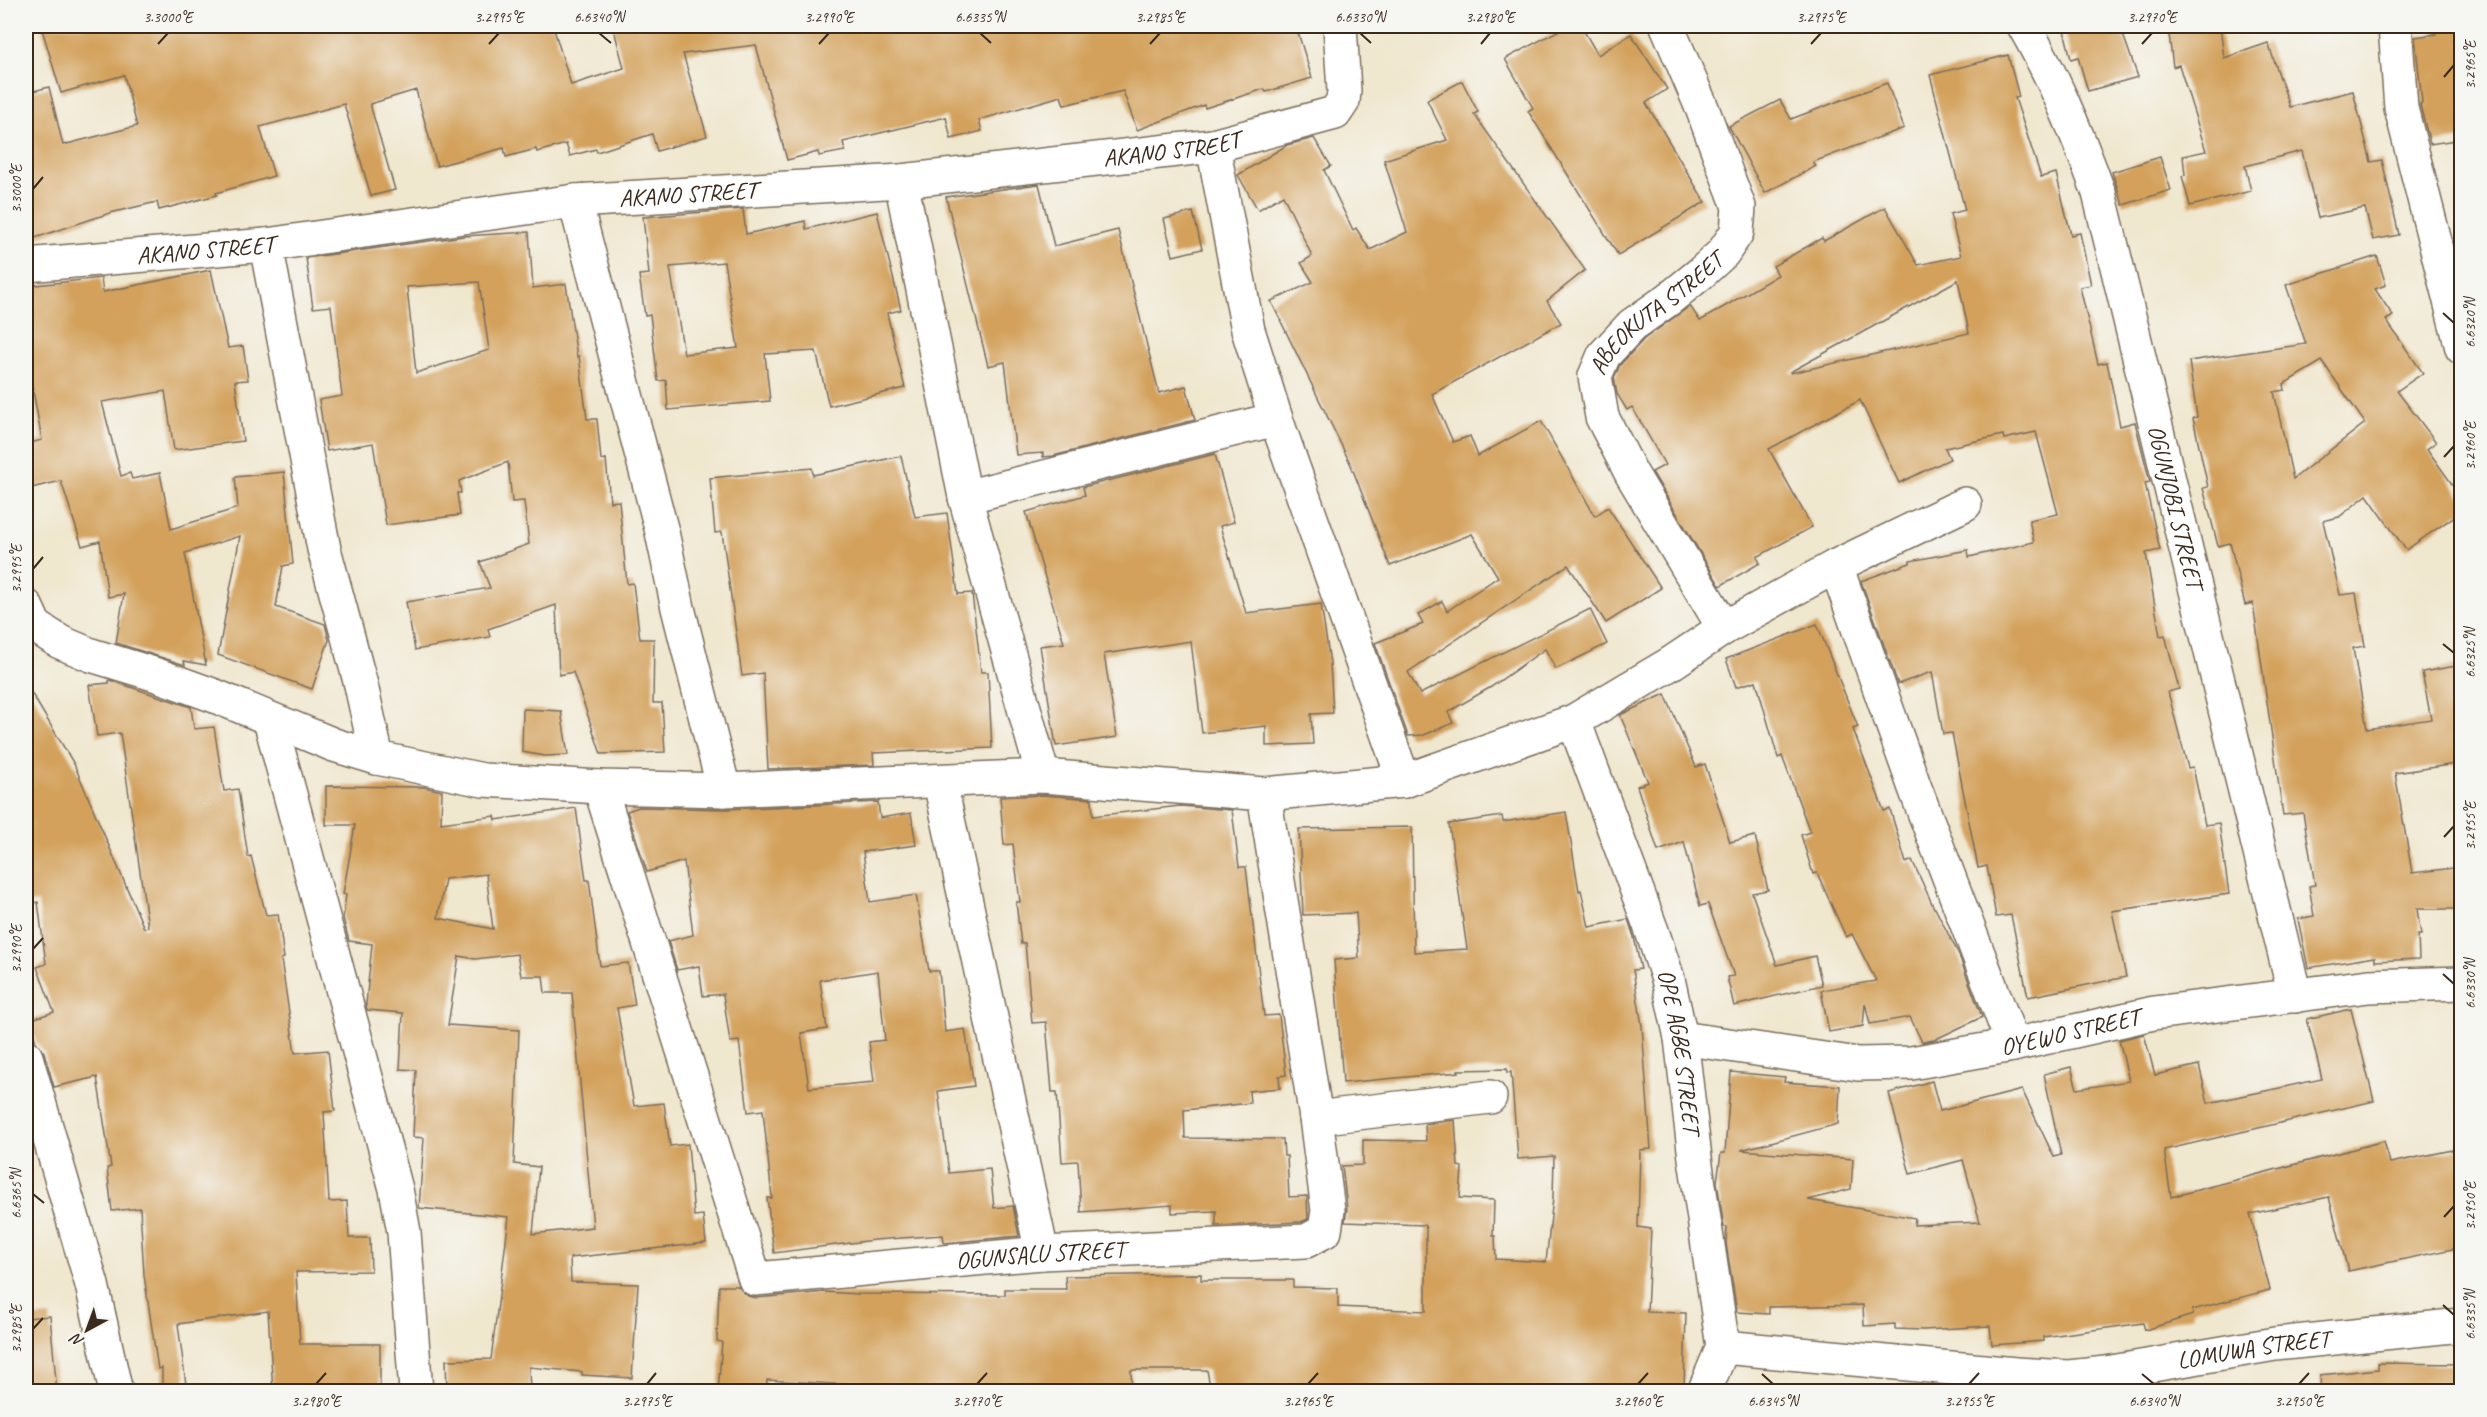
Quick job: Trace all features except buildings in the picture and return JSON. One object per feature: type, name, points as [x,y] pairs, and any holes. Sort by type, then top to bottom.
[{"type":"street","name":"AKANO STREET","points":[[26,265],[266,246],[575,201],[901,181],[1213,146],[1335,113],[1342,101],[1344,91],[1340,26]]},
{"type":"street","name":"ABEOKUTA STREET","points":[[1666,26],[1702,108],[1739,207],[1737,232],[1723,253],[1701,273],[1632,325],[1604,355],[1595,376],[1602,417],[1631,473],[1724,628]]},
{"type":"street","name":"OGUNJOBI STREET","points":[[2024,26],[2045,62],[2076,130],[2099,193],[2295,996]]},
{"type":"street","points":[[2395,26],[2401,108],[2462,348]]},
{"type":"street","points":[[1213,146],[1248,330],[1276,418],[1404,781]]},
{"type":"street","points":[[901,181],[965,497],[1043,776]]},
{"type":"street","points":[[575,201],[659,520],[724,790]]},
{"type":"street","points":[[266,246],[324,549],[358,675],[377,758]]},
{"type":"street","points":[[965,497],[1276,418]]},
{"type":"street","points":[[29,624],[60,642],[91,655],[157,675],[334,746],[377,758],[483,780],[600,787],[724,790],[1043,776],[1264,794],[1404,781],[1574,721],[1670,664],[1724,628],[1836,566],[1965,504]]},
{"type":"street","points":[[1836,566],[1915,788],[2013,1045]]},
{"type":"street","points":[[270,720],[396,1189],[404,1232],[416,1392]]},
{"type":"street","name":"OPE AGBE STREET","points":[[1574,721],[1668,979],[1681,1038],[1695,1158],[1723,1347]]},
{"type":"street","points":[[940,782],[1042,1253]]},
{"type":"street","name":"OGUNSALU STREET","points":[[600,787],[755,1279],[1042,1253],[1306,1240],[1325,1231],[1328,1210],[1316,1118]]},
{"type":"street","points":[[1264,794],[1316,1118],[1490,1097]]},
{"type":"street","name":"OYEWO STREET","points":[[1681,1038],[1858,1064],[1911,1063],[2013,1045],[2154,1013],[2369,986],[2462,983]]},
{"type":"street","points":[[26,1057],[92,1286],[116,1392]]},
{"type":"street","name":"LOMUWA STREET","points":[[1723,1347],[2069,1377],[2106,1373],[2276,1344],[2462,1325]]},
{"type":"street","points":[[1704,1392],[1723,1347]]}]
